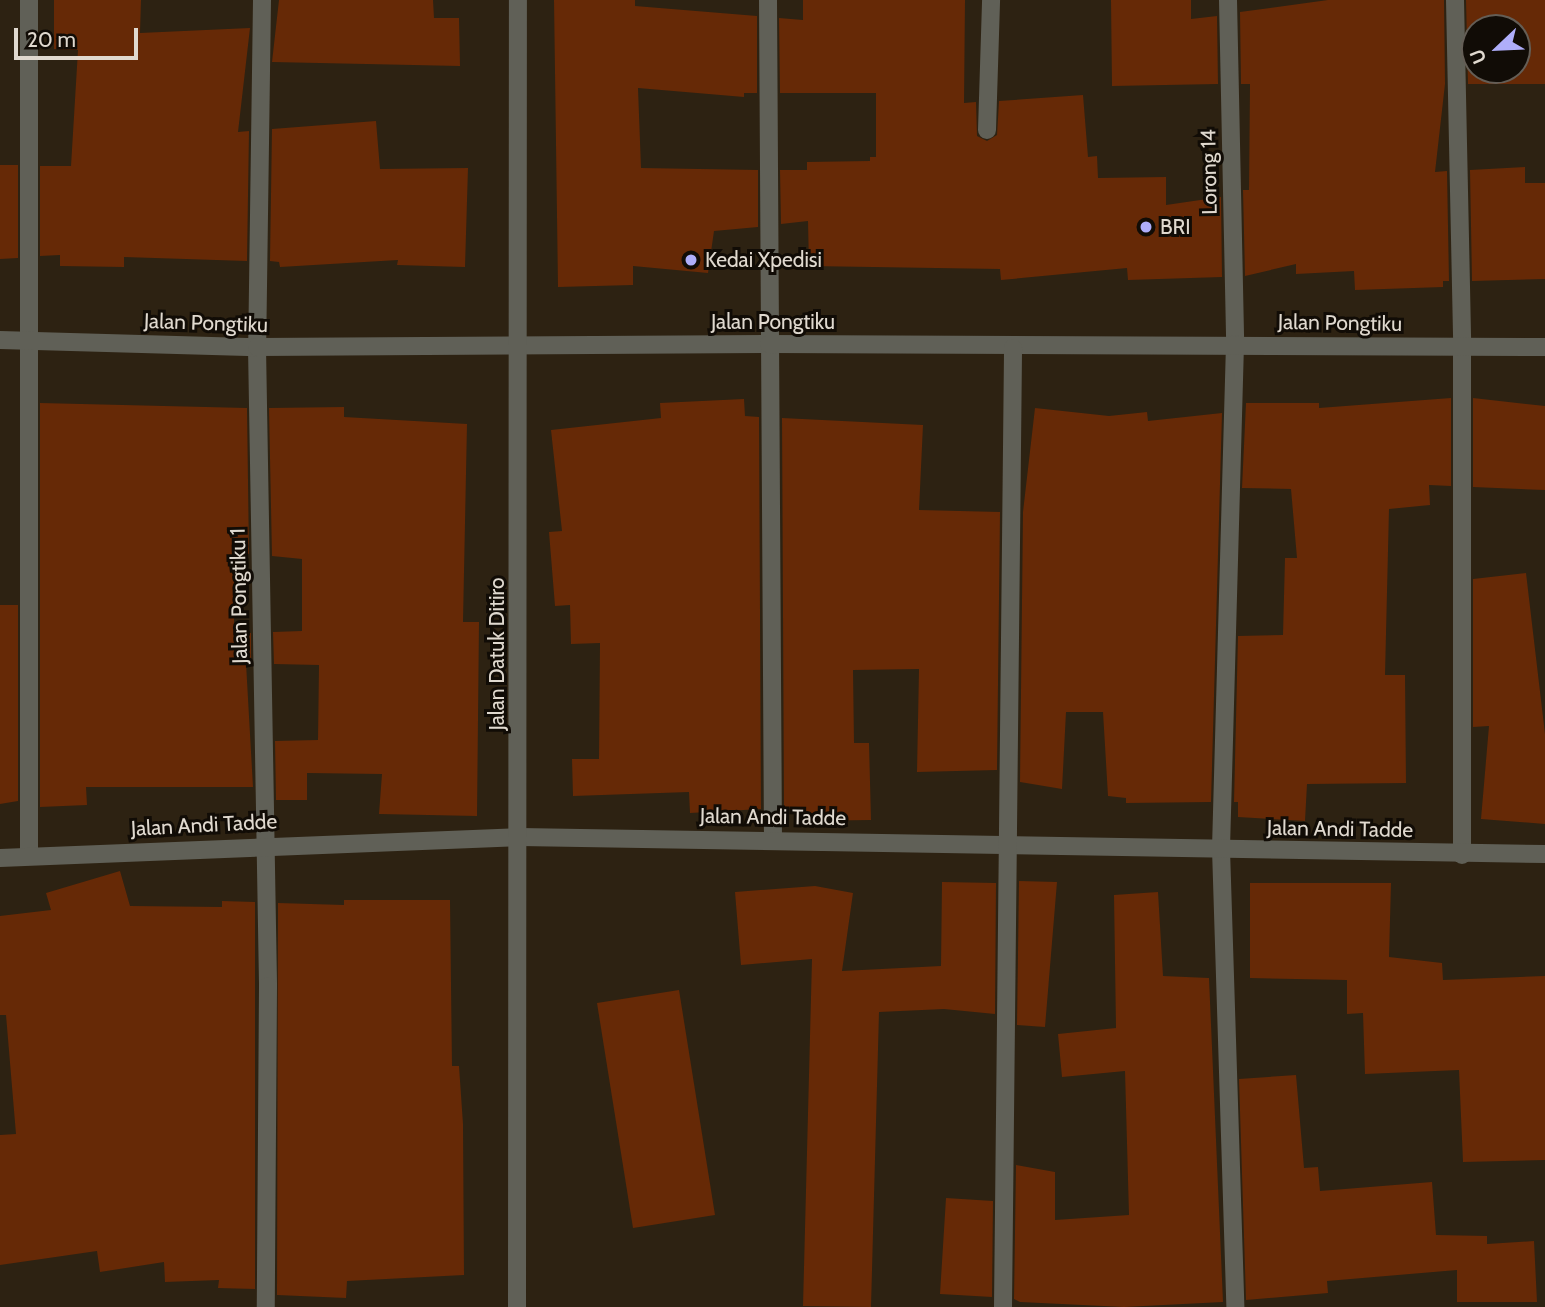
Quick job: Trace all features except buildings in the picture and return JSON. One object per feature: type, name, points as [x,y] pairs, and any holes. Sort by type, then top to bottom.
[{"type":"street","points":[[29,0],[29,856]]},
{"type":"street","name":"Jalan Pongtiku 1","points":[[262,0],[257,348],[266,844],[266,1307]]},
{"type":"street","name":"Jalan Datuk Ditiro","points":[[517,1307],[520,837],[518,0]]},
{"type":"street","points":[[768,0],[773,839]]},
{"type":"street","points":[[987,130],[991,0]]},
{"type":"street","name":"Lorong 14","points":[[1228,0],[1235,344],[1221,849],[1235,1307]]},
{"type":"street","points":[[1455,0],[1462,347],[1462,855]]},
{"type":"street","name":"Jalan Pongtiku","points":[[0,340],[257,348],[769,344],[1013,348],[1235,344],[1545,347]]},
{"type":"street","points":[[1003,1307],[1005,844],[1013,348]]},
{"type":"street","name":"Jalan Andi Tadde","points":[[0,858],[266,844],[520,837],[773,839],[1462,855],[1545,854]]},
{"type":"place","name":"BRI","points":[[1146,227]]},
{"type":"place","name":"Kedai Xpedisi","points":[[691,260]]}]
